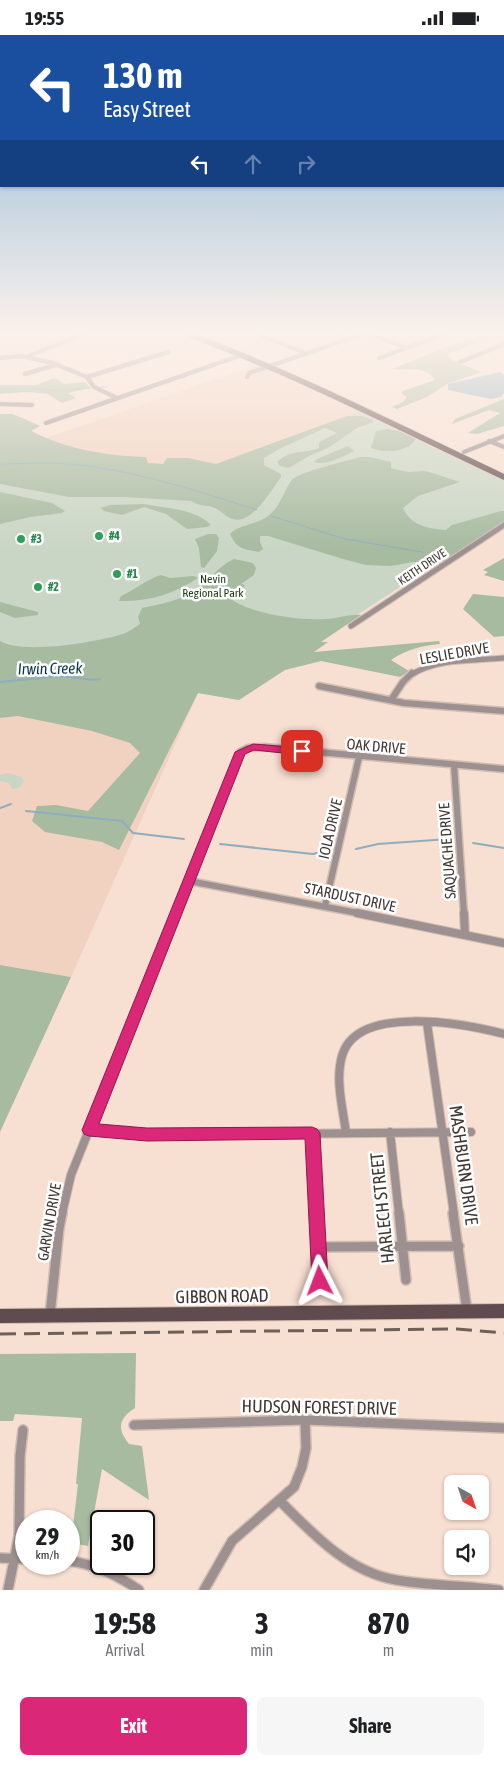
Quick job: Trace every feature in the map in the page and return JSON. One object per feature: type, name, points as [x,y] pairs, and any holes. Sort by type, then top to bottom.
[{"type":"main road","points":[[353,405],[504,477]]},
{"type":"main road","points":[[359,405],[464,451],[504,472]]},
{"type":"main road","name":"GIBBON ROAD","points":[[0,1316],[504,1311]]},
{"type":"street","points":[[18,405],[32,405]]},
{"type":"street","points":[[46,423],[98,405]]},
{"type":"street","points":[[464,451],[504,436]]},
{"type":"street","points":[[490,441],[504,447]]},
{"type":"street","name":"KEITH DRIVE","points":[[351,626],[504,525]]},
{"type":"street","name":"LESLIE DRIVE","points":[[391,700],[405,679],[421,670],[443,665],[504,658]]},
{"type":"street","points":[[319,686],[391,700],[504,711]]},
{"type":"street","name":"OAK DRIVE","points":[[246,748],[264,747],[504,769]]},
{"type":"street","name":"GARVIN DRIVE","points":[[50,1315],[64,1201],[71,1175],[236,761],[240,752],[246,748]]},
{"type":"street","name":"IOLA DRIVE","points":[[325,906],[359,757]]},
{"type":"street","name":"SAQUACHE DRIVE","points":[[454,765],[465,935]]},
{"type":"street","name":"STARDUST DRIVE","points":[[189,881],[325,906],[504,943]]},
{"type":"street","name":"MASHBURN DRIVE","points":[[427,1023],[467,1311]]},
{"type":"street","points":[[346,1133],[341,1063],[348,1043],[361,1031],[376,1025],[460,1023],[504,1033]]},
{"type":"street","points":[[89,1130],[155,1135],[471,1132]]},
{"type":"street","points":[[312,1133],[320,1281]]},
{"type":"street","name":"HARLECH STREET","points":[[390,1133],[406,1280]]},
{"type":"street","points":[[318,1247],[459,1245]]},
{"type":"street","points":[[204,1590],[232,1541],[294,1487],[302,1467],[306,1448],[305,1419]]},
{"type":"street","name":"HUDSON FOREST DRIVE","points":[[134,1425],[305,1419],[504,1428]]},
{"type":"street","points":[[8,1590],[19,1536],[20,1456],[23,1429]]},
{"type":"street","points":[[280,1501],[319,1540],[366,1570],[393,1580],[498,1590]]},
{"type":"street","points":[[0,1558],[14,1559]]},
{"type":"street","points":[[80,1562],[102,1569],[139,1590]]},
{"type":"shaded area","points":[[143,405],[343,405],[359,412],[144,497],[46,438]]},
{"type":"shaded area","points":[[198,693],[71,977],[0,965],[0,704]]},
{"type":"green space","points":[[397,405],[408,405],[397,409],[392,407]]},
{"type":"green space","points":[[490,405],[504,405],[504,426],[477,434],[468,433],[500,413],[489,410],[452,424],[455,419]]},
{"type":"green space","name":"Nevin Regional Park","points":[[359,412],[504,481],[504,519],[299,653],[310,652],[239,700],[198,693],[0,704],[0,425],[21,418],[40,426],[31,431],[46,438],[144,497]]},
{"type":"green space","points":[[0,414],[13,414],[40,426],[31,431],[58,443],[101,453],[146,457],[148,463],[163,464],[167,458],[188,458],[216,464],[347,416],[361,416],[373,420],[373,422],[357,428],[328,448],[309,456],[289,468],[280,466],[277,462],[292,453],[319,448],[319,442],[337,433],[325,428],[264,458],[264,465],[281,474],[281,477],[261,505],[247,517],[240,519],[231,518],[214,507],[191,501],[124,497],[69,497],[0,484]]},
{"type":"green space","points":[[387,429],[399,431],[416,439],[407,447],[395,451],[371,448],[376,431]]},
{"type":"green space","points":[[348,446],[354,451],[329,462],[314,462],[317,459]]},
{"type":"green space","points":[[360,457],[370,457],[391,462],[391,468],[407,472],[426,471],[460,482],[418,496],[403,508],[410,518],[421,525],[433,529],[446,530],[452,525],[501,511],[504,511],[504,522],[440,563],[413,562],[391,566],[366,565],[268,536],[260,536],[263,549],[259,552],[241,547],[235,543],[230,534],[270,514],[277,506],[291,481],[295,478],[302,474]]},
{"type":"green space","points":[[0,492],[52,503],[65,511],[0,524]]},
{"type":"green space","points":[[144,504],[189,512],[211,525],[187,529],[166,514],[144,507],[122,515],[104,511],[100,508],[110,505]]},
{"type":"green space","points":[[208,534],[216,534],[219,538],[217,551],[204,568],[201,567],[199,548],[195,539]]},
{"type":"green space","points":[[504,558],[504,581],[484,575],[488,572],[483,570]]},
{"type":"green space","points":[[234,559],[253,563],[256,568],[254,575],[241,584],[245,585],[243,588],[238,587],[231,592],[234,593],[231,599],[251,609],[303,619],[331,619],[361,615],[321,642],[328,642],[314,652],[439,641],[440,644],[414,649],[391,660],[409,671],[400,677],[321,661],[285,670],[239,700],[198,693],[119,850],[102,842],[45,832],[32,821],[37,806],[56,805],[88,811],[140,753],[130,743],[92,731],[18,716],[0,718],[0,641],[25,647],[60,646],[123,634],[140,624],[138,617],[142,608],[171,601],[192,593],[219,569]]},
{"type":"green space","points":[[161,575],[170,578],[194,576],[198,578],[170,593],[160,596],[140,600],[119,601],[121,596]]},
{"type":"green space","points":[[473,594],[504,597],[504,636],[494,637],[463,609]]},
{"type":"green space","points":[[0,602],[38,612],[38,615],[15,618],[0,612]]},
{"type":"green space","points":[[8,773],[22,777],[24,781],[19,788],[12,789],[9,783],[0,781],[0,775]]},
{"type":"green space","points":[[0,965],[71,977],[0,1132]]},
{"type":"green space","points":[[136,1353],[135,1408],[122,1420],[121,1429],[129,1444],[142,1446],[149,1500],[102,1469],[95,1510],[90,1510],[88,1546],[80,1545],[80,1510],[75,1510],[82,1418],[15,1414],[13,1421],[0,1421],[0,1354]]},
{"type":"waterway","points":[[0,464],[60,463],[117,471],[187,488],[257,510]]},
{"type":"waterway","points":[[271,516],[345,539],[422,552]]},
{"type":"waterway","name":"Irwin Creek","points":[[0,682],[62,676],[93,680],[100,679]]},
{"type":"waterway","points":[[0,808],[11,804]]},
{"type":"waterway","points":[[26,811],[122,821],[133,833],[184,839]]},
{"type":"waterway","points":[[356,849],[378,844],[449,839]]},
{"type":"waterway","points":[[473,843],[504,848]]},
{"type":"waterway","points":[[220,844],[313,854],[324,851]]},
{"type":"railway","points":[[0,1334],[457,1329],[504,1333]]},
{"type":"place","name":"#4","points":[[99,536]]},
{"type":"place","name":"#3","points":[[21,539]]},
{"type":"place","name":"#1","points":[[117,574]]},
{"type":"place","name":"#2","points":[[38,587]]},
{"type":"route","points":[[302,751],[253,747],[246,748],[240,752],[89,1130],[189,1135],[312,1133],[320,1281]]}]
